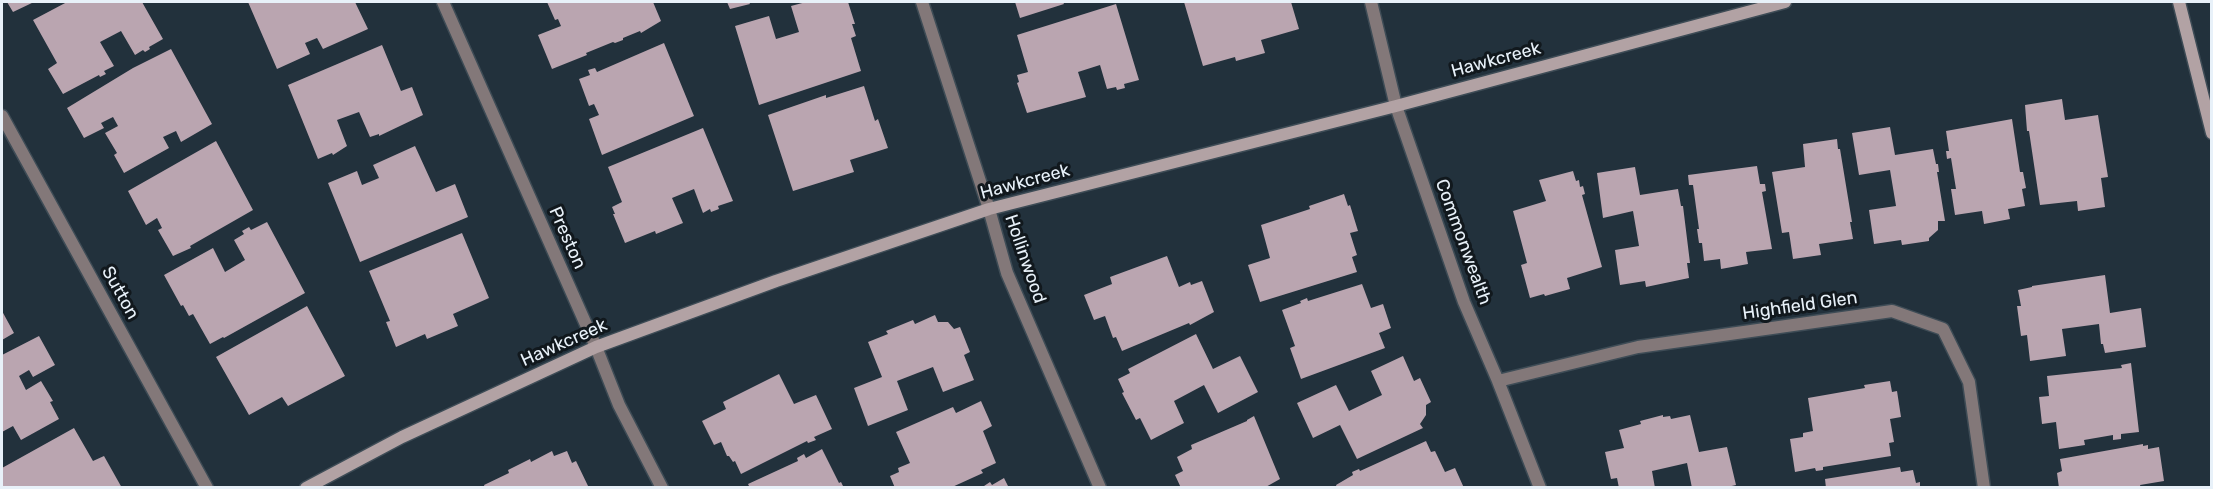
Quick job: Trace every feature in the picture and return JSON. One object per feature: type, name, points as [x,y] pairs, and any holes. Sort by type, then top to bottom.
[{"type":"street","name":"Preston","points":[[443,2],[596,347],[619,405],[662,488]]},
{"type":"street","name":"Hollinwood","points":[[922,2],[989,209],[1007,273],[1101,488]]},
{"type":"street","name":"Commonwealth","points":[[1371,2],[1396,106],[1464,302],[1540,488]]},
{"type":"street","name":"Hawkcreek","points":[[306,488],[402,436],[596,347],[776,281],[989,209],[1396,106],[1785,2]]},
{"type":"street","points":[[2179,2],[2211,133]]},
{"type":"street","name":"Sutton","points":[[2,116],[207,488]]},
{"type":"street","name":"Highfield Glen","points":[[1498,381],[1638,347],[1892,310],[1943,328],[1969,382],[1984,488]]},
{"type":"building","points":[[7,2],[34,2],[13,12]]},
{"type":"building","points":[[67,2],[142,2],[163,39],[145,52],[143,50],[135,55],[121,31],[100,42],[114,66],[104,71],[106,74],[100,77],[99,75],[63,94],[48,69],[57,63],[33,20]]},
{"type":"building","points":[[248,2],[355,2],[368,29],[323,49],[317,38],[305,43],[310,54],[277,69]]},
{"type":"building","points":[[547,2],[653,2],[661,21],[641,33],[640,31],[552,69],[538,35],[561,26],[558,19],[555,20]]},
{"type":"building","points":[[727,2],[749,2],[750,4],[730,9]]},
{"type":"building","points":[[806,2],[848,2],[856,36],[851,38],[861,71],[759,105],[735,26],[769,16],[776,39],[799,32],[791,6]]},
{"type":"building","points":[[1015,2],[1063,2],[1064,4],[1020,18]]},
{"type":"building","points":[[1184,2],[1291,2],[1299,29],[1261,40],[1265,53],[1236,61],[1235,57],[1203,66]]},
{"type":"building","points":[[1116,4],[1139,80],[1124,84],[1125,88],[1107,89],[1100,65],[1078,72],[1086,97],[1027,113],[1017,83],[1019,82],[1017,75],[1028,72],[1017,35]]},
{"type":"building","points":[[664,43],[694,116],[602,155],[589,119],[599,115],[594,104],[589,106],[579,79],[590,75],[588,70],[595,68],[597,72]]},
{"type":"building","points":[[382,45],[401,91],[412,87],[423,115],[379,136],[379,134],[370,137],[359,112],[337,120],[347,146],[333,155],[332,153],[318,159],[288,85]]},
{"type":"building","points":[[171,49],[212,124],[181,142],[176,131],[163,137],[169,148],[124,173],[114,155],[117,153],[105,133],[118,126],[113,117],[101,123],[104,128],[84,138],[67,108],[133,68]]},
{"type":"building","points":[[864,86],[875,121],[878,119],[888,148],[850,160],[854,172],[793,191],[768,115],[826,95],[826,98]]},
{"type":"building","points":[[2062,99],[2065,120],[2098,115],[2108,177],[2101,178],[2105,207],[2078,211],[2077,201],[2040,205],[2029,131],[2027,131],[2025,105]]},
{"type":"building","points":[[2012,119],[2020,172],[2023,172],[2026,188],[2022,189],[2025,206],[2008,209],[2010,219],[1984,224],[1982,211],[1955,215],[1951,189],[1956,189],[1951,158],[1947,159],[1946,151],[1949,151],[1946,131]]},
{"type":"building","points":[[1890,127],[1895,155],[1933,149],[1936,164],[1938,164],[1939,172],[1937,172],[1945,221],[1938,221],[1938,230],[1929,238],[1929,241],[1902,245],[1901,240],[1874,244],[1869,210],[1896,206],[1890,170],[1859,175],[1852,133]]},
{"type":"building","points":[[703,128],[733,201],[718,206],[719,209],[711,212],[710,209],[703,213],[694,189],[672,198],[683,223],[625,243],[612,207],[622,202],[608,167]]},
{"type":"building","points":[[1837,139],[1853,239],[1819,244],[1821,255],[1793,259],[1789,232],[1782,233],[1772,172],[1805,167],[1803,144]]},
{"type":"building","points":[[216,141],[253,210],[190,246],[191,248],[173,256],[158,230],[162,228],[157,218],[146,225],[128,191]]},
{"type":"building","points":[[415,146],[436,192],[455,184],[468,217],[360,262],[328,183],[357,171],[362,185],[379,178],[373,165]]},
{"type":"building","points":[[1757,166],[1760,184],[1765,184],[1766,191],[1762,192],[1772,249],[1746,252],[1748,264],[1721,269],[1720,259],[1704,261],[1702,243],[1699,243],[1693,185],[1689,185],[1688,175]]},
{"type":"building","points":[[1635,167],[1640,195],[1678,189],[1681,206],[1683,206],[1690,263],[1687,263],[1689,278],[1646,287],[1645,281],[1620,285],[1615,250],[1639,246],[1633,211],[1603,218],[1597,173]]},
{"type":"building","points":[[1573,171],[1576,181],[1579,180],[1580,187],[1583,186],[1585,194],[1582,195],[1602,267],[1567,278],[1570,289],[1530,298],[1521,265],[1527,263],[1513,211],[1546,201],[1539,180]]},
{"type":"building","points":[[1344,194],[1358,231],[1350,233],[1357,255],[1352,257],[1357,272],[1260,302],[1248,265],[1270,258],[1261,225],[1310,209],[1309,206]]},
{"type":"building","points":[[267,222],[305,293],[210,344],[193,314],[189,316],[183,305],[181,306],[164,275],[213,248],[225,272],[245,260],[234,240],[244,234],[242,231],[249,227],[251,230]]},
{"type":"building","points":[[462,233],[489,298],[453,314],[458,326],[427,339],[425,334],[396,347],[386,322],[390,321],[369,271]]},
{"type":"building","points":[[1167,256],[1179,287],[1190,282],[1191,285],[1202,281],[1214,312],[1190,325],[1189,323],[1122,351],[1116,337],[1113,338],[1105,316],[1094,320],[1084,295],[1112,284],[1110,277]]},
{"type":"building","points":[[2105,275],[2110,313],[2141,308],[2146,347],[2105,353],[2103,344],[2101,344],[2099,324],[2062,329],[2066,356],[2030,361],[2027,335],[2021,336],[2017,306],[2021,306],[2018,290]]},
{"type":"building","points":[[1362,284],[1371,308],[1383,304],[1391,328],[1379,333],[1385,348],[1301,379],[1290,348],[1295,346],[1282,310],[1301,303],[1300,301],[1307,298],[1308,301]]},
{"type":"building","points":[[307,306],[345,376],[288,406],[282,397],[249,415],[216,357]]},
{"type":"building","points":[[2,311],[14,333],[2,340]]},
{"type":"building","points":[[935,315],[938,322],[948,322],[954,329],[960,327],[970,352],[964,355],[974,380],[943,392],[933,367],[897,381],[908,410],[868,426],[854,388],[882,377],[868,342],[888,334],[886,331],[913,320],[915,324]]},
{"type":"building","points":[[1196,334],[1213,369],[1240,356],[1258,392],[1218,413],[1204,385],[1174,401],[1184,423],[1151,440],[1140,418],[1136,420],[1122,393],[1124,392],[1118,379],[1130,373],[1128,369]]},
{"type":"building","points":[[39,336],[55,365],[33,377],[29,370],[19,376],[26,390],[41,381],[53,401],[50,402],[59,419],[21,440],[13,426],[2,432],[2,355]]},
{"type":"building","points":[[1403,356],[1414,381],[1420,378],[1431,402],[1426,405],[1426,415],[1420,424],[1423,428],[1357,459],[1340,425],[1313,438],[1297,403],[1336,385],[1349,411],[1382,395],[1371,371]]},
{"type":"building","points":[[2131,363],[2139,432],[2121,434],[2121,439],[2113,440],[2113,435],[2084,440],[2085,445],[2059,449],[2056,422],[2042,424],[2039,397],[2049,396],[2047,376],[2122,368],[2121,365]]},
{"type":"building","points":[[779,374],[794,404],[816,395],[832,429],[814,437],[816,440],[808,443],[807,441],[741,474],[735,461],[733,462],[727,456],[721,442],[714,445],[702,421],[726,409],[723,402]]},
{"type":"building","points":[[1890,381],[1892,392],[1897,391],[1901,417],[1890,419],[1894,442],[1889,443],[1891,456],[1823,467],[1823,470],[1816,471],[1815,468],[1795,472],[1790,439],[1803,437],[1803,433],[1813,431],[1808,398]]},
{"type":"building","points":[[981,401],[992,426],[983,431],[996,463],[981,470],[983,473],[950,488],[895,488],[890,476],[899,472],[898,468],[910,463],[896,432],[953,407],[956,413]]},
{"type":"building","points":[[1663,415],[1663,417],[1670,416],[1671,419],[1690,415],[1699,452],[1727,447],[1736,485],[1723,488],[1692,488],[1687,463],[1652,471],[1655,488],[1619,488],[1617,478],[1611,479],[1605,452],[1624,448],[1619,430]]},
{"type":"building","points":[[1254,416],[1280,479],[1264,488],[1181,488],[1175,475],[1183,471],[1177,457],[1192,449],[1191,445]]},
{"type":"building","points":[[74,428],[93,461],[104,456],[122,488],[2,488],[2,468]]},
{"type":"building","points":[[1426,441],[1431,452],[1435,451],[1445,472],[1455,468],[1464,488],[1337,488],[1336,485],[1353,475],[1352,472],[1359,469],[1360,471]]},
{"type":"building","points":[[2143,444],[2143,446],[2148,445],[2148,449],[2159,447],[2164,481],[2140,485],[2141,488],[2059,488],[2057,473],[2062,471],[2060,459]]},
{"type":"building","points":[[822,449],[839,483],[841,482],[844,488],[750,488],[748,484],[798,461],[797,458],[804,454],[806,458]]},
{"type":"building","points":[[552,451],[554,456],[567,451],[572,463],[576,461],[589,488],[485,488],[484,485],[509,473],[508,470]]},
{"type":"building","points":[[1900,467],[1901,472],[1913,470],[1916,483],[1920,482],[1920,488],[1826,488],[1825,479]]},
{"type":"building","points":[[1004,478],[1009,488],[981,488],[990,482],[992,485]]}]
